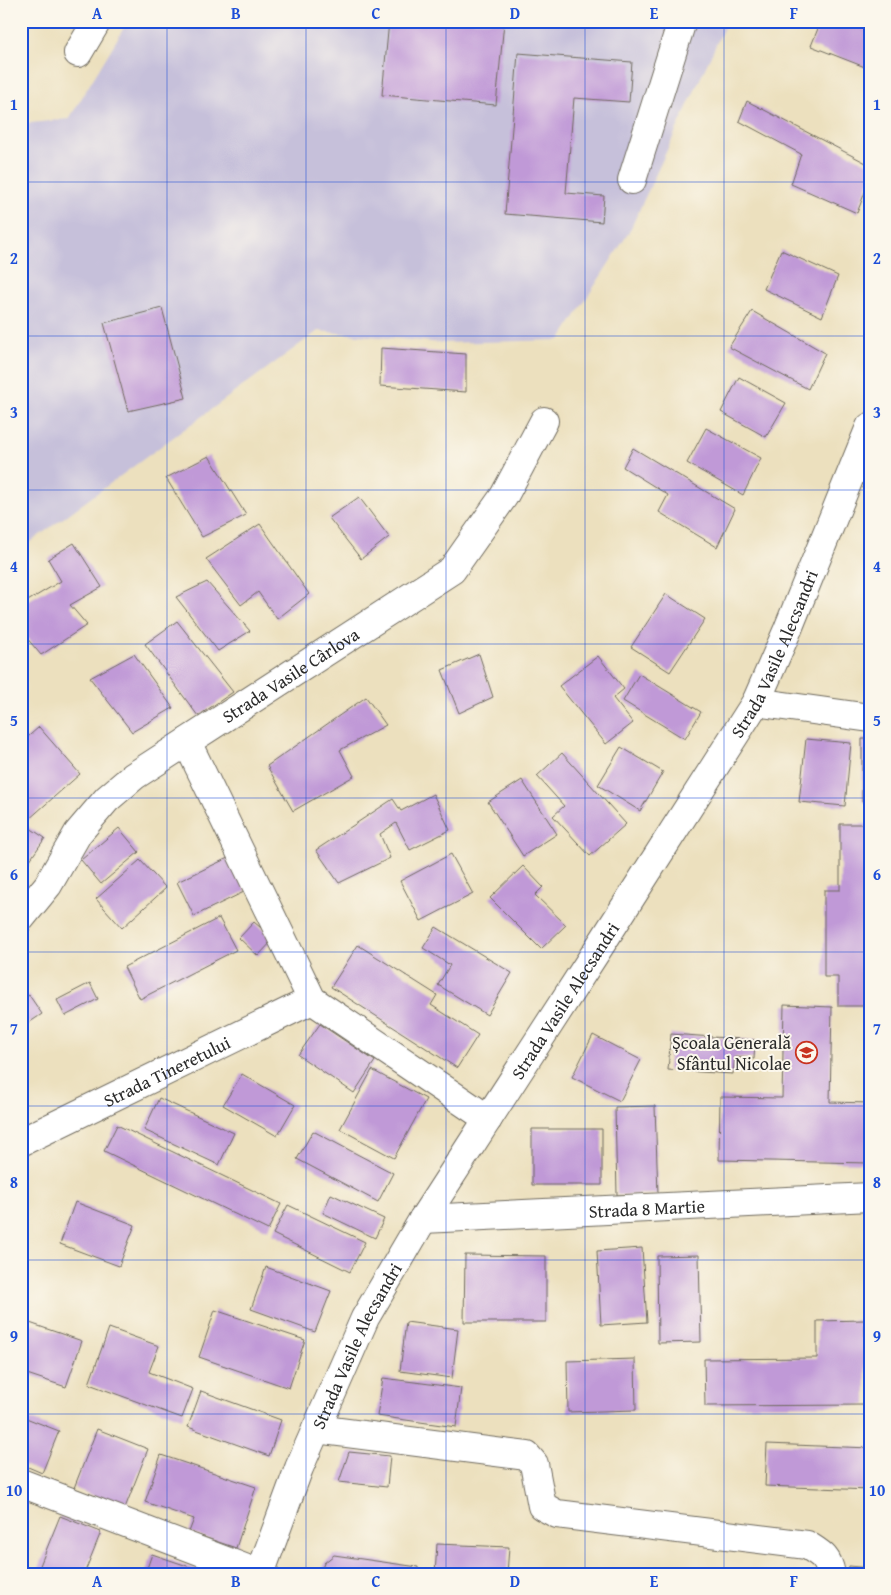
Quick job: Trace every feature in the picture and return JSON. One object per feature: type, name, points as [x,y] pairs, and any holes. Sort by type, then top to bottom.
[{"type":"street","points":[[78,53],[97,21]]},
{"type":"street","points":[[632,180],[682,21]]},
{"type":"street","name":"Strada Vasile Cârlova","points":[[21,918],[48,885],[78,833],[107,799],[134,776],[452,570],[504,496],[544,422]]},
{"type":"street","name":"Strada Vasile Alecsandri","points":[[260,1574],[316,1428],[365,1318],[423,1219],[606,938],[756,702],[870,427]]},
{"type":"street","points":[[756,702],[870,718]]},
{"type":"street","points":[[187,742],[312,1000],[488,1118]]},
{"type":"street","name":"Strada Tineretului","points":[[21,1142],[312,1000]]},
{"type":"street","name":"Strada 8 Martie","points":[[423,1219],[870,1197]]},
{"type":"street","points":[[316,1428],[527,1456],[534,1464],[542,1506],[557,1514],[807,1545],[820,1553],[829,1563],[831,1574]]},
{"type":"street","points":[[21,1483],[260,1574]]},
{"type":"shaded area","points":[[128,21],[727,21],[629,232],[560,340],[441,343],[318,331],[21,549],[21,124],[69,119]]},
{"type":"building","points":[[389,21],[504,22],[496,105],[382,95]]},
{"type":"building","points":[[821,21],[859,21],[870,26],[870,69],[811,46]]},
{"type":"building","points":[[518,53],[632,62],[629,102],[574,98],[566,193],[604,196],[602,222],[505,214]]},
{"type":"building","points":[[747,101],[870,165],[870,179],[857,213],[791,184],[801,154],[739,121]]},
{"type":"building","points":[[781,250],[838,276],[822,317],[764,289]]},
{"type":"building","points":[[162,308],[186,398],[128,411],[104,323]]},
{"type":"building","points":[[752,311],[825,353],[808,389],[729,347]]},
{"type":"building","points":[[381,348],[466,354],[466,392],[380,386]]},
{"type":"building","points":[[739,377],[786,403],[766,437],[721,412]]},
{"type":"building","points":[[706,428],[761,458],[743,495],[687,463]]},
{"type":"building","points":[[633,448],[735,509],[717,547],[659,512],[668,495],[623,467]]},
{"type":"building","points":[[209,456],[246,515],[202,537],[166,478]]},
{"type":"building","points":[[359,497],[389,537],[361,559],[329,518]]},
{"type":"building","points":[[260,524],[309,594],[277,619],[258,592],[241,605],[206,559]]},
{"type":"building","points":[[74,543],[102,587],[70,605],[87,625],[41,655],[21,631],[21,605],[61,581],[48,559]]},
{"type":"building","points":[[207,582],[250,631],[218,651],[176,597]]},
{"type":"building","points":[[666,594],[705,619],[670,672],[631,647]]},
{"type":"building","points":[[177,621],[233,692],[198,716],[145,644]]},
{"type":"building","points":[[134,654],[173,708],[132,732],[90,678]]},
{"type":"building","points":[[479,654],[493,697],[459,713],[442,670]]},
{"type":"building","points":[[598,656],[624,689],[613,698],[633,723],[606,744],[559,686]]},
{"type":"building","points":[[639,674],[701,712],[685,739],[623,701]]},
{"type":"building","points":[[366,697],[386,725],[340,750],[354,776],[293,811],[267,766]]},
{"type":"building","points":[[39,727],[80,774],[28,820],[21,812],[21,743]]},
{"type":"building","points":[[806,739],[851,743],[845,806],[799,802]]},
{"type":"building","points":[[862,739],[870,739],[870,802],[862,802]]},
{"type":"building","points":[[621,747],[663,772],[640,811],[598,785]]},
{"type":"building","points":[[562,753],[626,824],[590,856],[553,816],[564,806],[537,776]]},
{"type":"building","points":[[522,780],[557,834],[523,856],[488,802]]},
{"type":"building","points":[[433,794],[450,830],[410,850],[396,823],[380,834],[390,858],[339,883],[316,850],[393,799],[401,811]]},
{"type":"building","points":[[21,822],[45,838],[21,873]]},
{"type":"building","points":[[840,824],[870,824],[870,1006],[838,1006],[838,977],[824,977],[824,890],[840,890]]},
{"type":"building","points":[[119,828],[139,852],[101,884],[81,860]]},
{"type":"building","points":[[451,854],[473,894],[421,921],[400,881]]},
{"type":"building","points":[[230,857],[246,891],[194,916],[177,882]]},
{"type":"building","points":[[140,860],[166,888],[122,928],[96,899]]},
{"type":"building","points":[[523,866],[543,887],[535,895],[566,925],[541,949],[490,898]]},
{"type":"building","points":[[219,918],[236,950],[140,999],[124,967]]},
{"type":"building","points":[[254,922],[274,939],[258,956],[239,938]]},
{"type":"building","points":[[436,927],[512,973],[487,1015],[438,985],[450,965],[423,948]]},
{"type":"building","points":[[358,945],[437,995],[431,1005],[478,1035],[457,1068],[331,987]]},
{"type":"building","points":[[90,983],[98,999],[65,1016],[57,1000]]},
{"type":"building","points":[[29,995],[42,1014],[21,1028],[21,1001]]},
{"type":"building","name":"Școala Generală Sfântul Nicolae","points":[[784,1005],[832,1007],[830,1102],[870,1103],[870,1163],[719,1160],[720,1097],[782,1098]]},
{"type":"building","points":[[320,1024],[375,1061],[354,1093],[298,1055]]},
{"type":"building","points":[[671,1034],[755,1040],[754,1059],[735,1057],[733,1074],[668,1070]]},
{"type":"building","points":[[593,1035],[641,1060],[620,1101],[572,1077]]},
{"type":"building","points":[[372,1070],[426,1099],[394,1158],[340,1129]]},
{"type":"building","points":[[242,1074],[295,1105],[277,1136],[223,1105]]},
{"type":"building","points":[[159,1098],[234,1133],[219,1165],[144,1130]]},
{"type":"building","points":[[655,1106],[658,1194],[617,1195],[615,1107]]},
{"type":"building","points":[[117,1125],[281,1204],[268,1230],[104,1151]]},
{"type":"building","points":[[532,1129],[602,1129],[602,1185],[532,1185]]},
{"type":"building","points":[[313,1131],[393,1173],[378,1202],[297,1159]]},
{"type":"building","points":[[331,1194],[384,1219],[375,1238],[323,1213]]},
{"type":"building","points":[[75,1202],[135,1225],[119,1266],[60,1244]]},
{"type":"building","points":[[288,1205],[365,1242],[350,1272],[273,1234]]},
{"type":"building","points":[[642,1248],[647,1322],[601,1325],[597,1251]]},
{"type":"building","points":[[465,1255],[546,1256],[546,1322],[464,1322]]},
{"type":"building","points":[[699,1255],[701,1342],[658,1343],[657,1256]]},
{"type":"building","points":[[266,1267],[331,1291],[315,1332],[251,1309]]},
{"type":"building","points":[[215,1310],[305,1340],[289,1388],[199,1357]]},
{"type":"building","points":[[21,1320],[82,1341],[66,1387],[21,1372]]},
{"type":"building","points":[[865,1320],[866,1405],[705,1406],[704,1359],[817,1358],[817,1321]]},
{"type":"building","points":[[406,1322],[458,1329],[452,1378],[400,1371]]},
{"type":"building","points":[[109,1328],[159,1346],[149,1372],[193,1389],[182,1418],[89,1384]]},
{"type":"building","points":[[635,1359],[636,1410],[568,1412],[567,1361]]},
{"type":"building","points":[[383,1378],[461,1388],[456,1427],[377,1416]]},
{"type":"building","points":[[201,1391],[281,1420],[269,1456],[188,1427]]},
{"type":"building","points":[[21,1416],[59,1431],[42,1473],[21,1464]]},
{"type":"building","points":[[97,1429],[148,1449],[125,1508],[74,1488]]},
{"type":"building","points":[[767,1444],[870,1448],[870,1490],[765,1486]]},
{"type":"building","points":[[349,1452],[390,1456],[387,1487],[339,1482]]},
{"type":"building","points":[[161,1455],[256,1487],[236,1548],[189,1532],[194,1519],[145,1502]]},
{"type":"building","points":[[60,1516],[101,1532],[84,1574],[53,1574],[39,1568]]},
{"type":"building","points":[[437,1544],[509,1547],[507,1574],[435,1574]]},
{"type":"building","points":[[152,1554],[205,1572],[204,1574],[145,1574]]},
{"type":"building","points":[[334,1555],[418,1567],[418,1574],[320,1574],[324,1563]]},
{"type":"building","points":[[849,1566],[870,1568],[870,1574],[848,1574]]},
{"type":"place","name":"Școala Generală Sfântul Nicolae","points":[[807,1052]]}]
